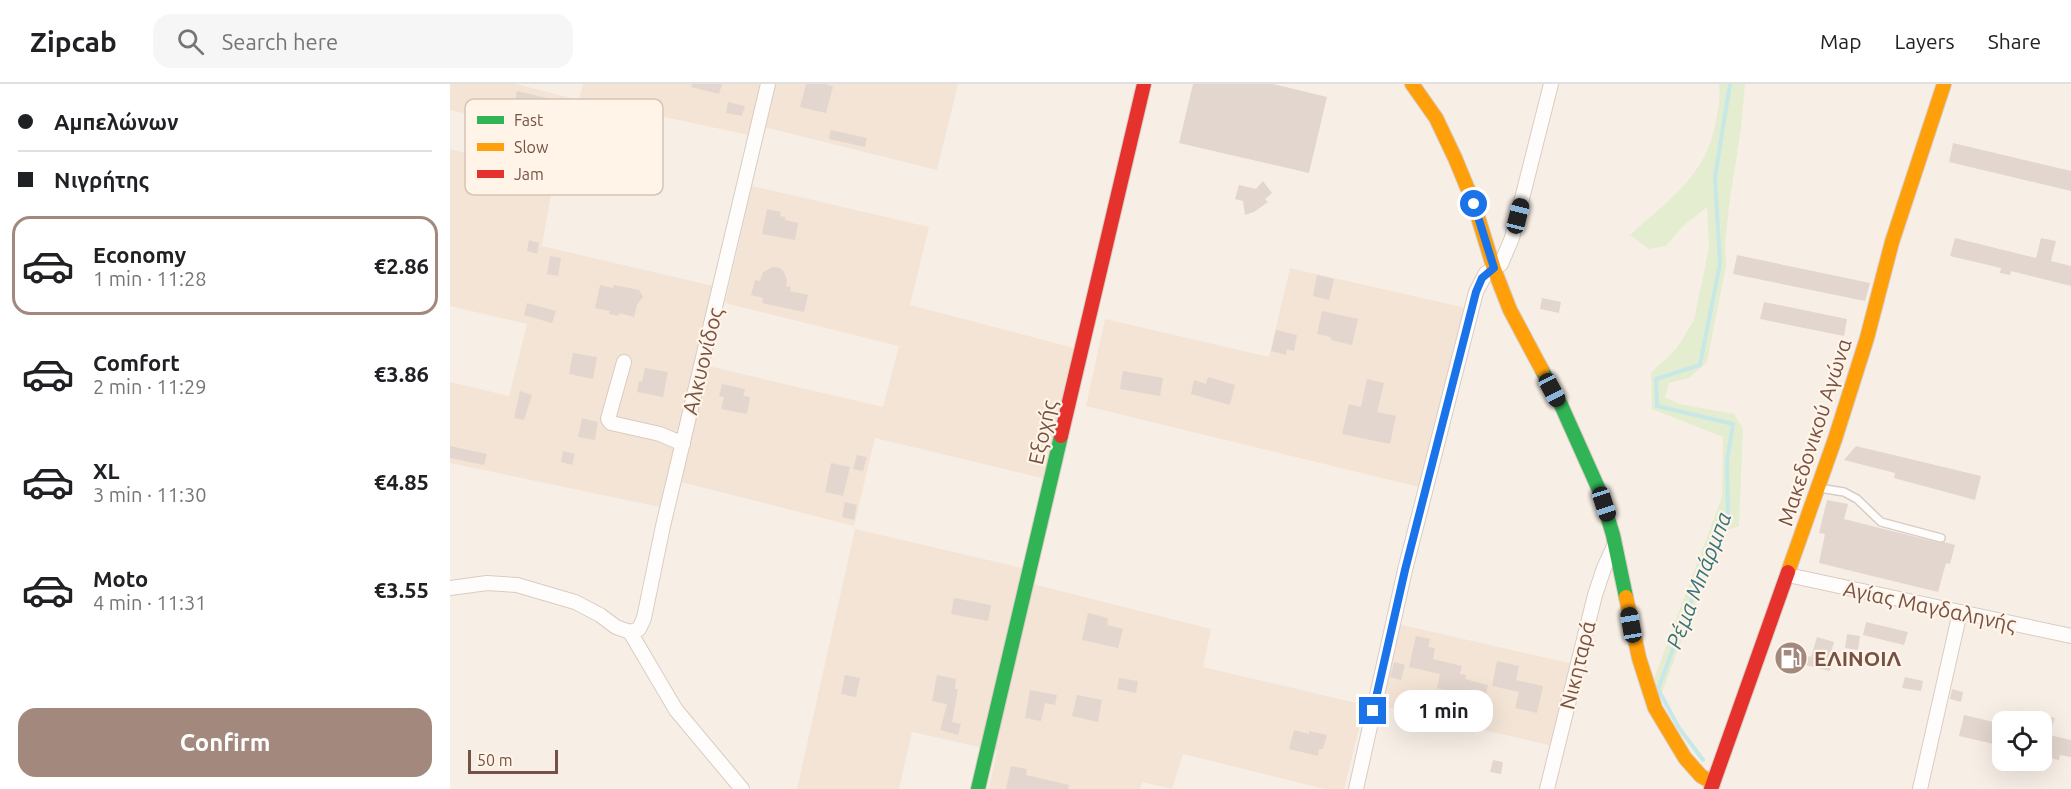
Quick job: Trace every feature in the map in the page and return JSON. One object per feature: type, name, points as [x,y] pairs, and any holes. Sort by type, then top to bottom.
[{"type":"street","name":"Αλκυονίδος","points":[[630,632],[639,629],[644,618],[682,444],[768,84]]},
{"type":"street","name":"Εξοχής","points":[[978,789],[1144,84]]},
{"type":"street","points":[[1412,84],[1436,118],[1455,158],[1474,204],[1510,310],[1582,449],[1600,492],[1615,544],[1639,658],[1655,708],[1685,758],[1712,786]]},
{"type":"street","points":[[1356,789],[1405,570],[1476,292],[1482,278],[1501,264],[1512,238],[1551,84]]},
{"type":"street","name":"Μακεδονικού Αγώνα","points":[[1712,786],[1819,488],[1867,338],[1892,242],[1944,84]]},
{"type":"street","points":[[624,362],[608,419],[610,423],[660,434],[682,444]]},
{"type":"street","name":"Νικηταρά","points":[[1547,789],[1594,595],[1615,544]]},
{"type":"street","name":"Αγίας Μαγδαληνής","points":[[1788,575],[2071,636]]},
{"type":"street","points":[[450,588],[487,583],[517,585],[575,602],[600,615],[616,627],[630,632],[676,710],[742,789]]},
{"type":"street","points":[[1920,789],[1960,612]]},
{"type":"lane","points":[[1819,488],[1844,492],[1857,499],[1881,522],[1941,538]]},
{"type":"shaded area","points":[[450,84],[516,84],[575,99],[465,99],[465,113],[450,110]]},
{"type":"shaded area","points":[[583,84],[958,84],[937,170],[756,125],[753,136],[663,117],[663,99],[579,99]]},
{"type":"shaded area","points":[[450,149],[465,153],[465,195],[551,195],[542,246],[713,286],[660,507],[450,463],[450,382],[509,396],[527,324],[450,306]]},
{"type":"shaded area","points":[[752,186],[929,227],[910,305],[1078,349],[1046,479],[875,438],[854,526],[681,482],[708,366],[883,407],[899,346],[725,303]]},
{"type":"shaded area","points":[[1290,268],[1466,308],[1423,488],[1086,406],[1105,319],[1269,357]]},
{"type":"shaded area","points":[[855,529],[1027,569],[1025,582],[1211,629],[1203,667],[1365,705],[1344,789],[1325,789],[1183,754],[1172,789],[1142,782],[1140,789],[989,789],[997,751],[912,732],[899,789],[797,789]]},
{"type":"shaded area","points":[[1398,624],[1573,664],[1553,746],[1381,706]]},
{"type":"green space","points":[[1719,84],[1745,84],[1725,244],[1726,266],[1707,362],[1689,378],[1669,383],[1665,397],[1679,404],[1734,414],[1743,429],[1739,526],[1722,533],[1661,695],[1652,684],[1722,497],[1723,437],[1652,409],[1651,373],[1677,348],[1694,320],[1709,247],[1707,207],[1683,226],[1666,246],[1649,249],[1630,235],[1684,186],[1704,157],[1716,121]]},
{"type":"building","points":[[692,84],[722,84],[719,94],[691,87]]},
{"type":"building","points":[[806,84],[826,84],[833,87],[826,113],[800,107]]},
{"type":"building","points":[[1193,84],[1273,84],[1327,97],[1309,173],[1179,143]]},
{"type":"building","points":[[517,91],[551,99],[515,99]]},
{"type":"building","points":[[728,102],[745,106],[742,116],[726,113]]},
{"type":"building","points":[[831,130],[867,138],[865,147],[829,139]]},
{"type":"building","points":[[1953,143],[2071,171],[2071,191],[1949,162]]},
{"type":"building","points":[[1263,181],[1272,193],[1265,199],[1268,202],[1254,212],[1245,215],[1243,201],[1235,199],[1239,185],[1256,189]]},
{"type":"building","points":[[767,209],[781,212],[780,216],[785,217],[785,220],[798,223],[795,240],[762,234]]},
{"type":"building","points":[[1955,238],[2036,258],[2041,238],[2056,241],[2051,261],[2071,266],[2071,286],[2011,271],[2010,275],[2000,273],[2001,268],[1950,256]]},
{"type":"building","points":[[529,240],[539,243],[537,254],[527,251]]},
{"type":"building","points":[[1737,255],[1870,283],[1865,301],[1733,274]]},
{"type":"building","points":[[550,256],[561,258],[558,276],[547,274]]},
{"type":"building","points":[[773,267],[780,268],[784,272],[787,280],[786,286],[791,287],[790,291],[808,295],[804,312],[762,303],[763,298],[751,295],[755,280],[760,281],[763,272]]},
{"type":"building","points":[[1317,275],[1334,279],[1329,300],[1313,296]]},
{"type":"building","points":[[600,285],[639,290],[643,297],[637,305],[634,317],[619,313],[619,316],[609,314],[610,311],[595,308]]},
{"type":"building","points":[[1542,298],[1561,302],[1559,313],[1540,309]]},
{"type":"building","points":[[1764,302],[1847,319],[1844,336],[1760,319]]},
{"type":"building","points":[[527,303],[556,311],[552,323],[524,315]]},
{"type":"building","points":[[1322,311],[1358,319],[1352,345],[1317,334]]},
{"type":"building","points":[[1276,330],[1297,335],[1294,351],[1287,349],[1286,355],[1271,351]]},
{"type":"building","points":[[573,353],[597,357],[593,379],[569,374]]},
{"type":"building","points":[[645,368],[668,372],[663,397],[637,392]]},
{"type":"building","points":[[1123,371],[1163,378],[1160,396],[1120,389]]},
{"type":"building","points":[[1208,377],[1235,385],[1230,405],[1191,394],[1194,380],[1206,384]]},
{"type":"building","points":[[1367,379],[1384,383],[1377,412],[1396,416],[1390,444],[1342,434],[1349,404],[1361,407]]},
{"type":"building","points":[[722,384],[745,389],[743,396],[750,397],[747,414],[721,409],[724,397],[719,396]]},
{"type":"building","points":[[520,391],[532,395],[524,420],[514,418]]},
{"type":"building","points":[[582,418],[598,422],[595,440],[578,437]]},
{"type":"building","points":[[450,446],[487,454],[484,465],[450,458]]},
{"type":"building","points":[[1856,446],[1981,476],[1975,500],[1894,478],[1895,473],[1844,460]]},
{"type":"building","points":[[563,451],[575,454],[572,465],[561,462]]},
{"type":"building","points":[[857,455],[867,457],[863,471],[853,469]]},
{"type":"building","points":[[831,463],[850,467],[843,496],[825,492]]},
{"type":"building","points":[[1827,500],[1848,504],[1844,519],[1955,545],[1950,564],[1946,563],[1938,592],[1819,563],[1825,534],[1819,533]]},
{"type":"building","points":[[845,502],[857,505],[854,520],[842,517]]},
{"type":"building","points":[[954,598],[991,605],[988,621],[951,614]]},
{"type":"building","points":[[1088,613],[1108,618],[1107,625],[1123,629],[1118,648],[1082,640]]},
{"type":"building","points":[[1866,622],[1908,632],[1904,645],[1863,635]]},
{"type":"building","points":[[1847,634],[1860,636],[1858,650],[1845,648]]},
{"type":"building","points":[[1416,636],[1430,639],[1428,647],[1435,648],[1433,659],[1462,666],[1460,674],[1466,675],[1465,679],[1488,685],[1484,702],[1437,688],[1440,674],[1409,667]]},
{"type":"building","points":[[1817,637],[1834,642],[1828,663],[1832,664],[1830,671],[1801,664],[1800,669],[1777,662],[1782,647],[1811,657]]},
{"type":"building","points":[[1497,661],[1519,666],[1516,680],[1543,686],[1537,713],[1515,708],[1519,692],[1492,686]]},
{"type":"building","points":[[1394,662],[1405,665],[1401,680],[1390,677]]},
{"type":"building","points":[[845,675],[860,678],[856,697],[841,694]]},
{"type":"building","points":[[937,675],[956,679],[955,689],[958,689],[952,722],[961,724],[958,735],[940,730],[947,704],[932,701]]},
{"type":"building","points":[[1905,677],[1923,681],[1921,691],[1902,688]]},
{"type":"building","points":[[1119,678],[1138,681],[1136,693],[1117,689]]},
{"type":"building","points":[[1952,689],[1963,692],[1961,702],[1950,699]]},
{"type":"building","points":[[1030,690],[1057,695],[1055,705],[1045,703],[1041,721],[1025,718]]},
{"type":"building","points":[[1427,694],[1443,698],[1440,709],[1424,706]]},
{"type":"building","points":[[1077,695],[1102,700],[1098,722],[1072,716]]},
{"type":"building","points":[[1964,715],[1992,722],[1992,744],[1959,736]]},
{"type":"building","points":[[1294,730],[1327,735],[1323,749],[1319,749],[1318,756],[1289,749]]},
{"type":"building","points":[[2052,736],[2071,740],[2071,757],[2060,755],[2059,760],[2052,758]]},
{"type":"building","points":[[1493,760],[1503,762],[1501,774],[1490,772]]},
{"type":"building","points":[[1011,766],[1027,769],[1026,775],[1069,785],[1068,789],[1006,789]]},
{"type":"waterway","name":"Ρέμα Μπάρμπα","points":[[1703,760],[1679,728],[1658,689],[1712,546],[1718,522],[1728,515],[1727,461],[1733,424],[1657,406],[1656,379],[1700,365],[1720,264],[1715,177],[1730,84]]},
{"type":"traffic: fast","points":[[1542,370],[1561,405],[1600,492],[1613,535],[1626,597]]},
{"type":"traffic: fast","points":[[978,789],[1061,436]]},
{"type":"traffic: slow","points":[[1412,84],[1436,118],[1455,158],[1474,204],[1494,269],[1510,310],[1542,370]]},
{"type":"traffic: slow","points":[[1788,572],[1835,439],[1867,338],[1892,242],[1944,84]]},
{"type":"traffic: slow","points":[[1626,597],[1639,658],[1655,708],[1685,758],[1701,776],[1713,783]]},
{"type":"traffic: jam","points":[[1061,436],[1144,84]]},
{"type":"traffic: jam","points":[[1711,789],[1788,572]]},
{"type":"place","name":"ΕΛΙΝΟΙΛ","points":[[1791,658]]},
{"type":"route","points":[[1373,711],[1405,570],[1476,292],[1482,278],[1494,268],[1474,204]]}]
